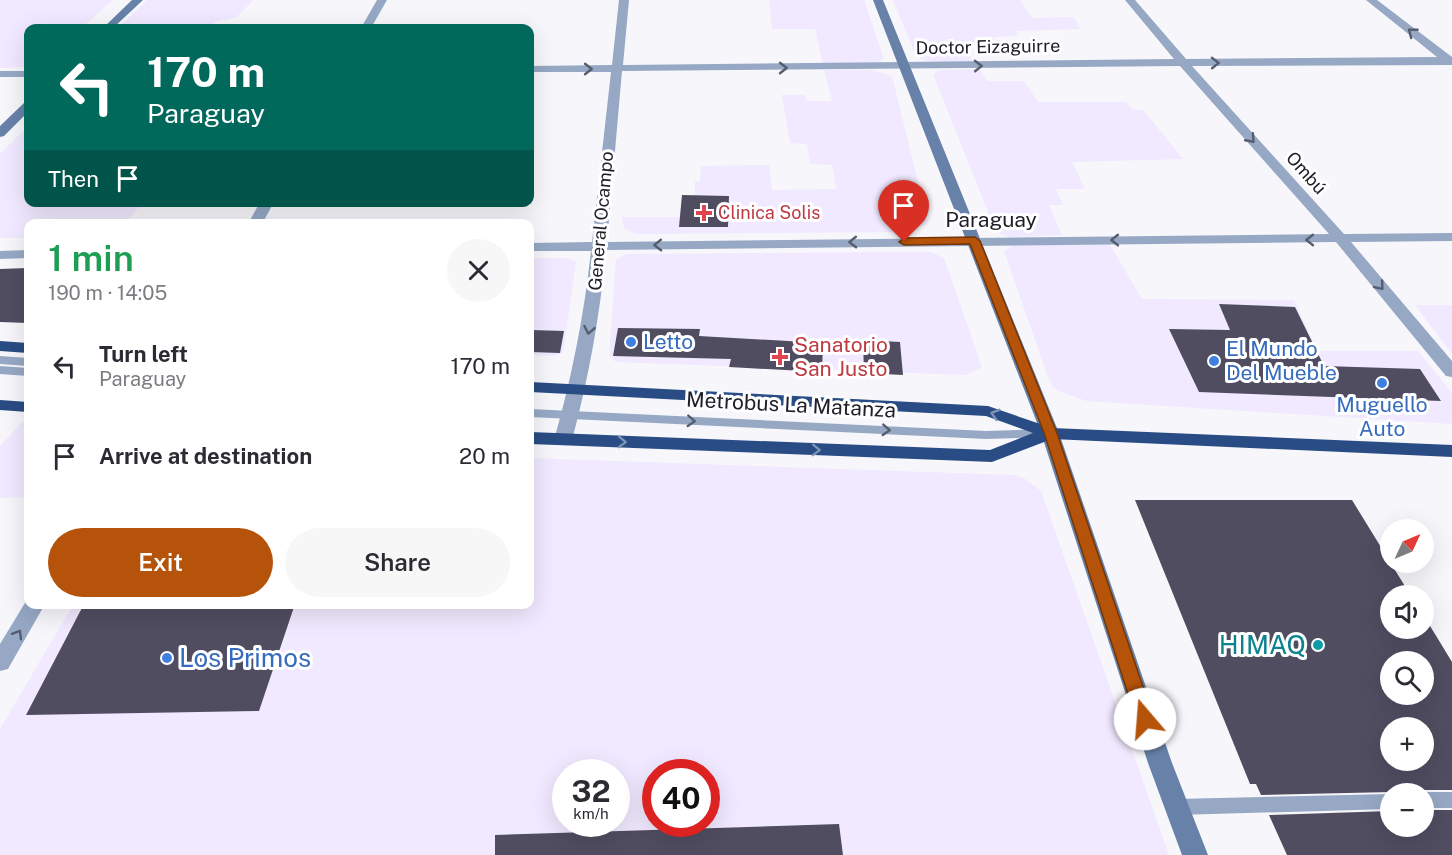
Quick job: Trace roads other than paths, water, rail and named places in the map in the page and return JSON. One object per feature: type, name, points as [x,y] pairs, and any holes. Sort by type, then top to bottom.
[{"type":"highway","points":[[0,346],[24,348]]},
{"type":"highway","points":[[534,389],[988,411],[1050,433],[1452,451]]},
{"type":"highway","points":[[0,405],[24,407]]},
{"type":"highway","points":[[534,438],[992,456],[1050,433]]},
{"type":"main road","points":[[112,24],[138,0]]},
{"type":"main road","points":[[878,0],[1050,433],[1160,763],[1195,855]]},
{"type":"main road","points":[[0,133],[24,110]]},
{"type":"street","points":[[368,24],[382,0]]},
{"type":"street","name":"General Ocampo","points":[[563,440],[577,390],[593,307],[624,0]]},
{"type":"street","name":"Ombú","points":[[1130,0],[1446,360],[1452,372]]},
{"type":"street","points":[[1371,0],[1450,61]]},
{"type":"street","name":"Doctor Eizaguirre","points":[[534,69],[1450,61]]},
{"type":"street","points":[[0,74],[24,74]]},
{"type":"street","name":"Paraguay","points":[[534,247],[1452,237]]},
{"type":"street","points":[[0,255],[24,254]]},
{"type":"street","points":[[0,663],[32,609]]},
{"type":"lane","points":[[0,360],[24,362]]},
{"type":"lane","points":[[0,370],[24,372]]},
{"type":"lane","name":"Metrobus La Matanza","points":[[534,413],[986,435],[1050,433]]},
{"type":"lane","points":[[1434,800],[1452,800]]},
{"type":"lane","points":[[1177,807],[1380,801]]},
{"type":"place","name":"Clinica Solis","points":[[704,213]]},
{"type":"place","name":"Letto","points":[[631,342]]},
{"type":"place","name":"Sanatorio San Justo","points":[[780,357]]},
{"type":"place","name":"El Mundo Del Mueble","points":[[1214,361]]},
{"type":"place","name":"Muguello Auto","points":[[1382,383]]},
{"type":"place","name":"HIMAQ","points":[[1318,645]]},
{"type":"place","name":"Los Primos","points":[[167,658]]}]
